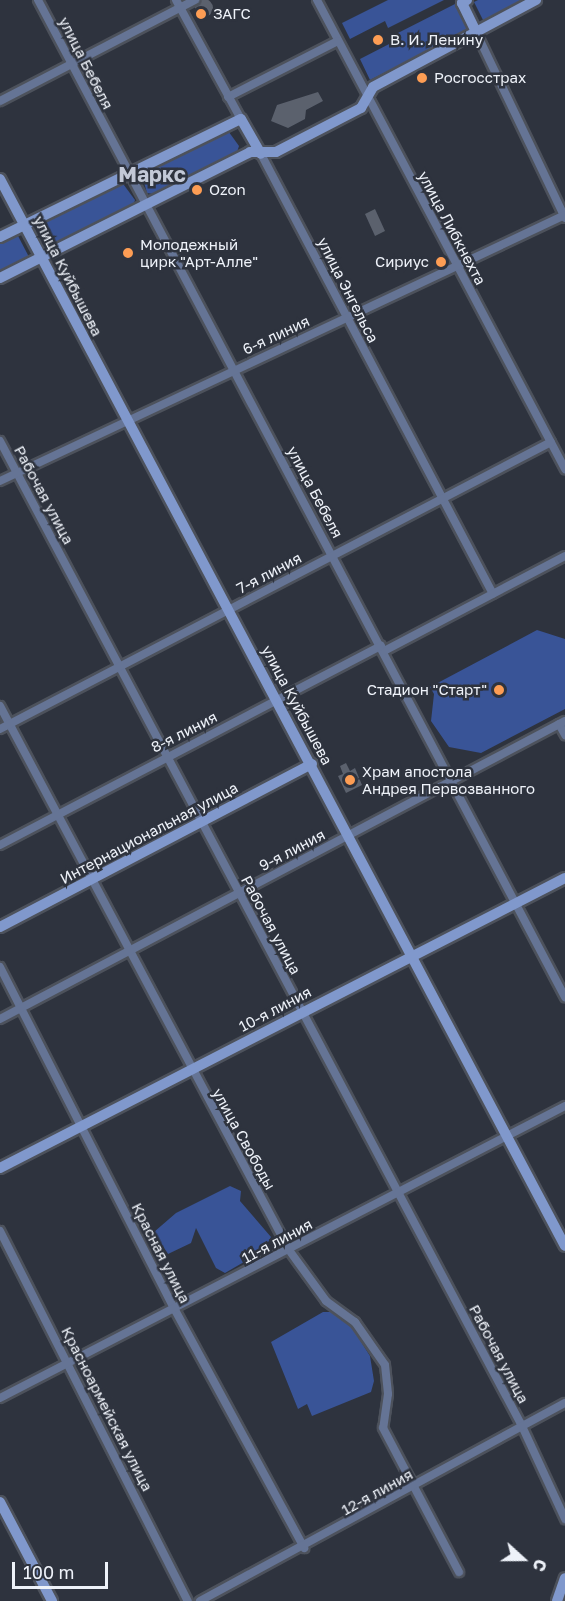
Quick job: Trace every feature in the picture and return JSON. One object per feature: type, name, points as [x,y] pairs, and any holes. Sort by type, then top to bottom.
[{"type":"street","name":"улица Бебеля","points":[[38,0],[144,205],[236,369],[565,998]]},
{"type":"street","points":[[0,101],[178,4],[195,0]]},
{"type":"street","name":"улица Либкнехта","points":[[317,0],[565,469]]},
{"type":"street","points":[[0,278],[40,255],[250,152],[261,154],[276,152],[361,108],[373,87],[536,0]]},
{"type":"street","points":[[463,1],[565,217]]},
{"type":"street","name":"улица Энгельса","points":[[178,4],[261,154],[440,499],[493,594]]},
{"type":"street","points":[[228,97],[338,41]]},
{"type":"street","points":[[0,237],[128,172],[240,119]]},
{"type":"street","name":"улица Куйбышева","points":[[0,179],[312,764],[411,957],[565,1246]]},
{"type":"street","name":"6-я линия","points":[[0,481],[456,265],[565,217]]},
{"type":"street","name":"Рабочая улица","points":[[0,441],[520,1424],[565,1519]]},
{"type":"street","name":"7-я линия","points":[[0,729],[550,441]]},
{"type":"street","name":"8-я линия","points":[[0,845],[277,699],[493,594],[565,556]]},
{"type":"street","name":"улица Свободы","points":[[0,706],[93,880],[190,1071],[289,1250],[326,1301],[355,1322],[385,1365],[388,1394],[383,1428],[459,1572]]},
{"type":"street","points":[[562,722],[565,735]]},
{"type":"street","name":"9-я линия","points":[[0,1019],[562,722]]},
{"type":"street","name":"Интернациональная улица","points":[[0,927],[312,764]]},
{"type":"street","name":"10-я линия","points":[[0,1168],[565,878]]},
{"type":"street","name":"Красная улица","points":[[0,967],[175,1310],[304,1548]]},
{"type":"street","name":"11-я линия","points":[[0,1398],[175,1310],[565,1106]]},
{"type":"street","name":"Красноармейская улица","points":[[0,1231],[188,1601]]},
{"type":"street","name":"12-я линия","points":[[200,1601],[304,1548],[520,1424],[565,1403]]},
{"type":"street","points":[[0,1502],[52,1601]]},
{"type":"street","points":[[557,1601],[565,1578]]},
{"type":"shaded area","points":[[388,0],[444,0],[388,28],[385,21],[350,39],[342,23]]},
{"type":"shaded area","points":[[478,0],[527,0],[484,22],[474,2]]},
{"type":"shaded area","points":[[455,4],[468,31],[370,80],[360,59],[395,41],[392,36]]},
{"type":"shaded area","points":[[226,128],[239,146],[237,152],[153,194],[147,193],[141,172]]},
{"type":"shaded area","points":[[121,181],[135,200],[133,206],[48,249],[35,225]]},
{"type":"shaded area","points":[[16,232],[29,257],[0,271],[0,240]]},
{"type":"shaded area","name":"Стадион \"Старт\"","points":[[537,630],[565,639],[565,709],[481,753],[449,747],[431,721],[434,694],[430,687]]},
{"type":"shaded area","points":[[230,1186],[241,1191],[240,1201],[271,1237],[263,1251],[225,1273],[216,1268],[196,1228],[191,1243],[168,1254],[154,1232],[176,1213]]},
{"type":"shaded area","points":[[323,1312],[336,1312],[348,1321],[370,1356],[374,1381],[371,1392],[312,1416],[307,1404],[298,1409],[271,1342]]},
{"type":"building","name":"ЗАГС","points":[[200,-1],[208,-1],[213,4],[211,15],[200,17],[195,12],[195,4]]},
{"type":"building","points":[[318,92],[323,101],[306,110],[305,119],[288,128],[271,121],[277,105]]},
{"type":"building","points":[[375,209],[385,231],[375,236],[365,214]]},
{"type":"building","name":"Храм апостола Андрея Первозванного","points":[[346,763],[350,771],[355,768],[362,785],[346,793],[338,776],[343,774],[340,766]]},
{"type":"place","name":"ЗАГС","points":[[201,14]]},
{"type":"place","name":"В. И. Ленину","points":[[378,40]]},
{"type":"place","name":"Росгосстрах","points":[[422,78]]},
{"type":"place","name":"Ozon","points":[[197,190]]},
{"type":"place","name":"Молодежный цирк \"Арт-Алле\"","points":[[128,253]]},
{"type":"place","name":"Сириус","points":[[441,262]]},
{"type":"place","name":"Стадион \"Старт\"","points":[[499,690]]},
{"type":"place","name":"Храм апостола Андрея Первозванного","points":[[350,780]]},
{"type":"district","name":"Маркс","points":[[152,174]]}]
